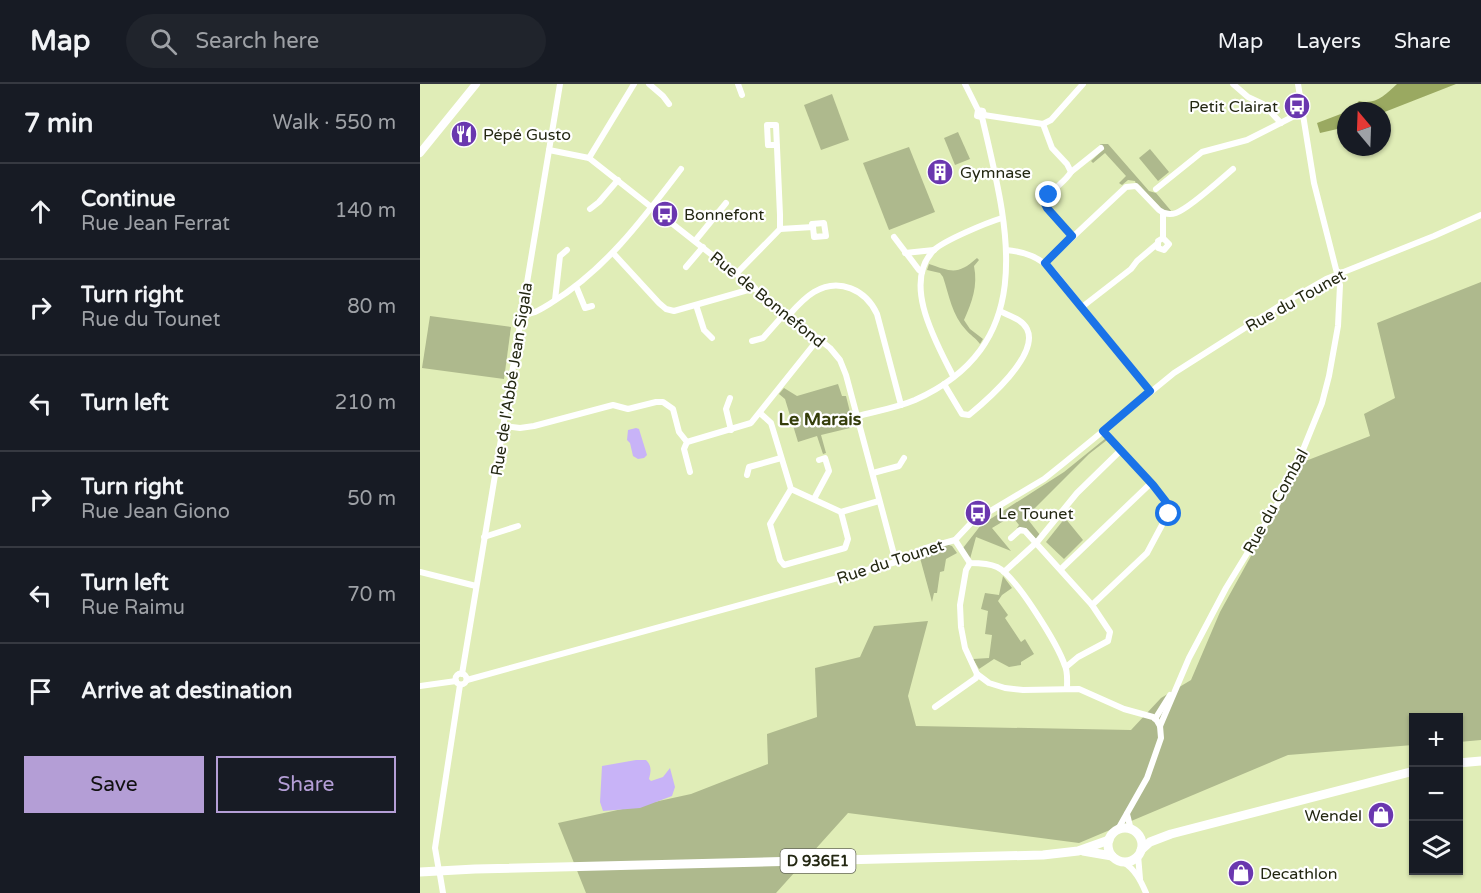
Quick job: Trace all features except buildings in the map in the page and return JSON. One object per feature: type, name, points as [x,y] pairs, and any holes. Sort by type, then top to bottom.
[{"type":"main road","points":[[420,153],[476,84]]},
{"type":"main road","points":[[1463,763],[1481,761]]},
{"type":"main road","points":[[1171,834],[1135,832],[1128,829],[1117,831],[1109,840],[1109,851],[1112,856],[1124,862],[1134,859],[1150,842],[1171,834],[1409,772]]},
{"type":"main road","points":[[1135,832],[1141,842],[1140,853]]},
{"type":"main road","name":"D 936E1","points":[[1078,851],[1109,840]]},
{"type":"main road","name":"D 936E1","points":[[420,874],[476,873],[488,869],[1000,857],[1078,851],[1112,856]]},
{"type":"street","name":"Rue de l'Abbé Jean Sigala","points":[[462,674],[560,84]]},
{"type":"street","points":[[589,158],[634,84]]},
{"type":"street","points":[[649,84],[669,104]]},
{"type":"street","points":[[738,84],[742,95]]},
{"type":"street","points":[[858,416],[902,405],[944,384],[984,346],[1000,311],[1006,275],[1002,218],[982,114],[965,84]]},
{"type":"street","points":[[982,114],[1043,124],[1052,120],[1083,84]]},
{"type":"street","points":[[1233,84],[1248,97],[1263,104],[1281,123]]},
{"type":"street","name":"Rue du Combal","points":[[1155,718],[1159,715],[1178,681],[1226,588],[1278,502],[1308,440],[1326,385],[1338,326],[1340,301],[1338,274],[1314,183],[1298,84]]},
{"type":"street","points":[[1156,189],[1202,152],[1247,140],[1302,112]]},
{"type":"street","points":[[1043,124],[1052,148],[1067,164],[1071,172]]},
{"type":"street","points":[[777,145],[780,229]]},
{"type":"street","points":[[1072,236],[1045,204],[1049,195],[1071,172],[1101,148]]},
{"type":"street","name":"Rue de Bonnefond","points":[[549,150],[589,158],[788,313],[819,338],[840,360],[858,416],[896,562]]},
{"type":"street","points":[[1045,263],[1121,190],[1132,185],[1139,188],[1163,213],[1170,214],[1181,210],[1233,169]]},
{"type":"street","points":[[522,315],[530,315],[576,286],[613,253],[681,170]]},
{"type":"street","points":[[591,209],[618,180]]},
{"type":"street","points":[[696,241],[726,203]]},
{"type":"street","points":[[1157,244],[1161,250],[1167,248],[1169,244],[1163,237],[1163,213]]},
{"type":"street","name":"Rue du Tounet","points":[[467,680],[896,562],[926,548],[955,540],[972,522],[1044,479],[1150,391],[1284,303],[1338,274],[1434,236],[1481,214]]},
{"type":"street","points":[[905,253],[934,250],[989,222],[1002,218]]},
{"type":"street","points":[[737,273],[780,229],[813,227]]},
{"type":"street","points":[[894,237],[922,272]]},
{"type":"street","points":[[1082,306],[1131,269],[1163,237]]},
{"type":"street","points":[[686,267],[703,247]]},
{"type":"street","points":[[555,300],[560,256],[567,250]]},
{"type":"street","points":[[934,250],[922,272],[922,297],[928,324],[953,376]]},
{"type":"street","points":[[1006,250],[1023,252],[1045,263],[1150,391]]},
{"type":"street","points":[[613,253],[666,309],[674,311],[755,288]]},
{"type":"street","points":[[576,286],[585,308],[592,306]]},
{"type":"street","points":[[752,341],[764,338],[788,313],[816,290],[828,287],[854,288],[872,303],[877,315],[902,405]]},
{"type":"street","points":[[696,305],[704,330],[712,338]]},
{"type":"street","points":[[944,384],[962,414],[969,415],[1004,384],[1030,339],[1024,324],[1000,311]]},
{"type":"street","points":[[687,442],[752,423],[819,338]]},
{"type":"street","points":[[730,398],[726,409],[731,429]]},
{"type":"street","points":[[504,426],[520,428],[534,426],[613,405],[628,409],[663,402],[673,409],[679,432],[687,442]]},
{"type":"street","points":[[760,413],[771,423],[791,489],[841,512],[879,501]]},
{"type":"street","points":[[1092,605],[1147,553],[1169,514],[1170,507],[1103,431]]},
{"type":"street","points":[[687,442],[684,449],[690,472]]},
{"type":"street","points":[[1004,572],[1037,542],[1077,493],[1120,451]]},
{"type":"street","points":[[747,475],[749,467],[781,458]]},
{"type":"street","points":[[814,500],[828,471],[825,458],[819,459]]},
{"type":"street","points":[[873,473],[899,466],[904,458]]},
{"type":"street","points":[[1060,569],[1151,483]]},
{"type":"street","points":[[791,489],[770,524],[780,560],[784,565],[845,548],[848,539],[841,512]]},
{"type":"street","points":[[484,537],[518,526]]},
{"type":"street","points":[[1011,538],[1023,530],[1037,542],[1092,605],[1108,627],[1110,636],[1108,641],[1078,657],[1066,667]]},
{"type":"street","points":[[955,540],[970,563]]},
{"type":"street","points":[[970,563],[999,568],[1016,586],[1066,667],[1067,688]]},
{"type":"street","points":[[970,563],[966,570],[960,605],[961,627],[965,648],[977,674],[989,682],[1023,690],[1079,689],[1124,709],[1155,718],[1160,726]]},
{"type":"street","points":[[420,572],[476,586]]},
{"type":"street","points":[[420,686],[458,683],[466,683],[467,680],[462,674],[456,676],[458,683],[435,848],[443,893]]},
{"type":"street","points":[[935,707],[976,678],[977,674]]},
{"type":"street","name":"Rue du Combal","points":[[1117,831],[1147,778],[1161,738],[1160,726],[1178,681]]},
{"type":"street","points":[[1127,813],[1130,826],[1135,832]]},
{"type":"street","points":[[1140,853],[1140,879]]},
{"type":"street","points":[[1124,862],[1140,879],[1146,893]]},
{"type":"green space","points":[[1397,84],[1456,84],[1391,109],[1391,102],[1370,102]]},
{"type":"green space","points":[[832,94],[849,140],[821,150],[804,105]]},
{"type":"green space","points":[[1337,115],[1337,129],[1320,133],[1317,123]]},
{"type":"green space","points":[[958,132],[970,159],[955,165],[944,138]]},
{"type":"green space","points":[[1100,144],[1108,144],[1149,191],[1156,193],[1172,212],[1162,210],[1135,181],[1128,180],[1122,185],[1119,183],[1126,176],[1105,153],[1093,163],[1091,161],[1104,149]]},
{"type":"green space","points":[[909,147],[935,212],[889,230],[863,163]]},
{"type":"green space","points":[[1150,149],[1169,172],[1158,181],[1139,158]]},
{"type":"green space","points":[[977,258],[979,260],[974,266],[973,294],[964,320],[970,329],[983,339],[980,344],[957,318],[943,277],[940,273],[927,270],[929,264],[949,270],[960,269]]},
{"type":"green space","points":[[1481,282],[1481,740],[1463,742],[1463,713],[1409,713],[1409,745],[1288,755],[1079,843],[848,813],[776,893],[586,893],[558,823],[691,794],[768,764],[767,734],[817,717],[815,668],[860,657],[874,626],[928,621],[908,696],[916,726],[1131,730],[1161,698],[1191,680],[1220,612],[1303,462],[1370,436],[1364,414],[1395,398],[1377,323]]},
{"type":"green space","points":[[430,316],[511,327],[504,379],[422,368]]},
{"type":"green space","points":[[838,384],[842,396],[846,396],[851,416],[847,418],[850,428],[821,435],[826,453],[823,454],[817,436],[798,442],[785,399],[779,394],[784,388],[797,396]]},
{"type":"green space","points":[[1106,438],[1107,440],[1089,454],[1026,517],[1040,535],[1036,539],[1026,528],[1017,528],[1019,525],[1012,516],[992,528],[1011,551],[976,537],[970,559],[963,548],[981,525],[1064,472]]},
{"type":"green space","points":[[1065,518],[1083,540],[1064,559],[1046,542]]},
{"type":"green space","points":[[946,544],[952,546],[957,553],[946,559],[944,571],[940,572],[937,593],[934,593],[932,602],[920,558],[923,553],[921,553]]},
{"type":"green space","points":[[1003,576],[1012,588],[998,601],[1008,615],[1005,618],[1021,642],[1025,639],[1034,654],[1021,662],[1021,665],[1009,667],[994,659],[979,669],[973,659],[989,658],[992,635],[985,634],[988,611],[981,609],[985,593],[999,595]]},
{"type":"shaded area","points":[[639,429],[647,455],[638,459],[633,456],[627,440],[628,430]]},
{"type":"shaded area","points":[[636,760],[648,762],[651,781],[663,777],[670,768],[675,787],[672,796],[640,808],[603,811],[600,802],[602,766]]},
{"type":"place","name":"Petit Clairat","points":[[1297,106]]},
{"type":"place","name":"Pépé Gusto","points":[[464,134]]},
{"type":"place","name":"Gymnase","points":[[940,172]]},
{"type":"place","name":"Bonnefont","points":[[665,214]]},
{"type":"place","name":"Le Tounet","points":[[978,513]]},
{"type":"place","name":"Wendel","points":[[1381,815]]},
{"type":"place","name":"Decathlon","points":[[1241,873]]},
{"type":"district","name":"Le Marais","points":[[820,419]]},
{"type":"route","points":[[1049,195],[1045,204],[1047,208],[1072,236],[1045,263],[1150,391],[1103,431],[1153,485],[1170,507],[1169,514]]}]
